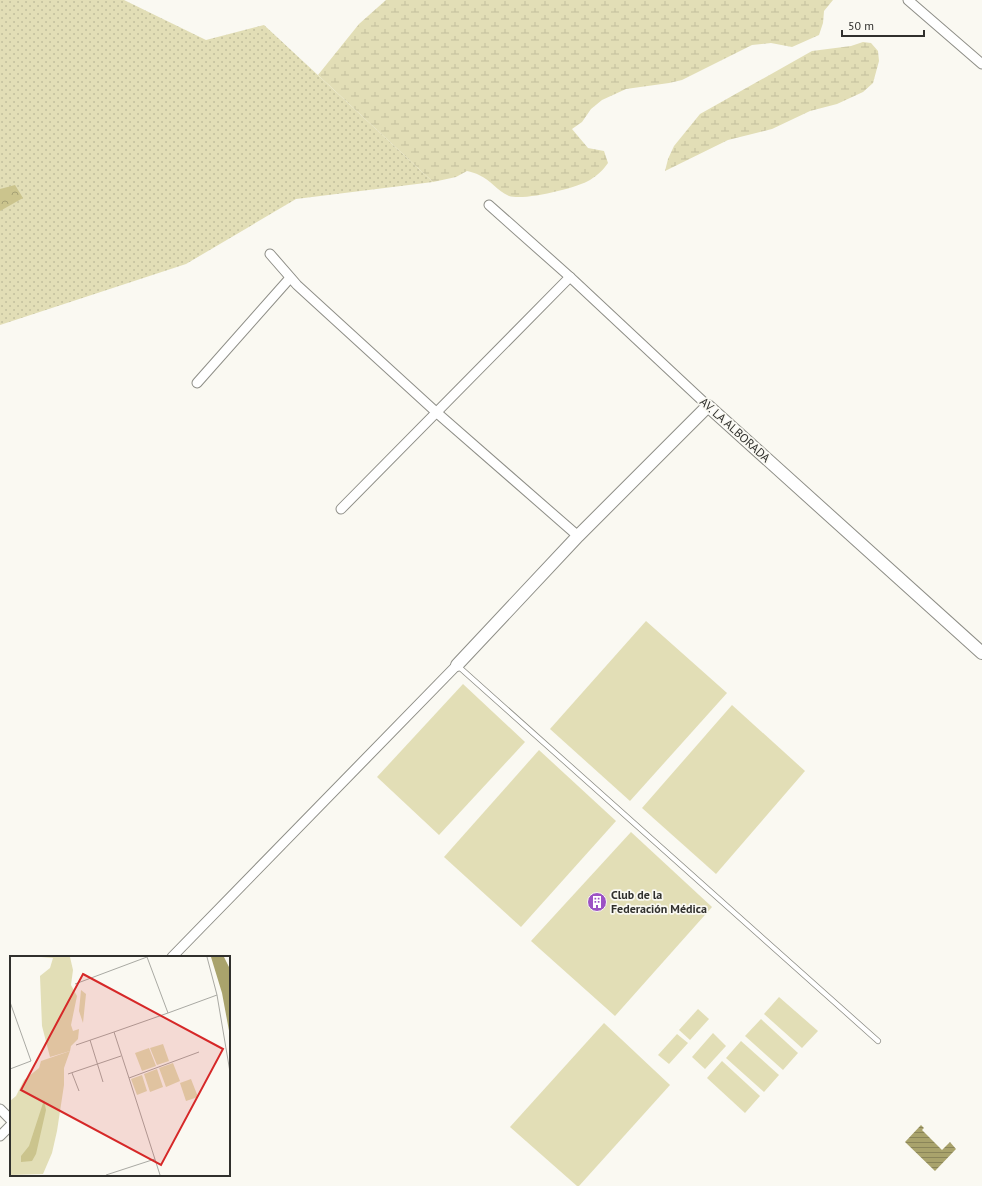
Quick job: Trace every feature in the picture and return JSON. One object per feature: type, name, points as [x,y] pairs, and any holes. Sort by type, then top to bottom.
[{"type":"main road","points":[[457,665],[578,536],[708,406]]},
{"type":"main road","name":"AV. LA ALBORADA","points":[[708,406],[982,653]]},
{"type":"street","points":[[908,0],[982,64]]},
{"type":"street","name":"AV. LA ALBORADA","points":[[489,205],[570,276],[708,406]]},
{"type":"street","points":[[270,254],[290,278],[436,412],[578,536]]},
{"type":"street","points":[[341,509],[570,276]]},
{"type":"street","points":[[197,383],[290,278]]},
{"type":"street","points":[[173,956],[457,665]]},
{"type":"street","points":[[0,1109],[10,1119]]},
{"type":"street","points":[[0,1136],[10,1126]]},
{"type":"lane","points":[[457,665],[878,1041]]},
{"type":"green space","points":[[0,0],[124,0],[206,40],[264,25],[433,182],[296,199],[186,264],[0,325]]},
{"type":"green space","points":[[386,0],[833,0],[824,11],[823,23],[819,35],[792,47],[771,43],[752,45],[682,80],[626,89],[602,100],[591,109],[582,122],[572,129],[588,148],[604,151],[608,163],[604,168],[590,180],[574,187],[550,193],[516,197],[505,194],[483,177],[467,171],[456,177],[433,182],[318,75],[359,24]]},
{"type":"green space","points":[[863,42],[871,43],[878,51],[879,61],[873,83],[863,92],[837,104],[810,111],[772,129],[728,140],[665,171],[668,159],[674,146],[700,114],[812,51],[851,46]]},
{"type":"green space","points":[[15,185],[23,198],[0,211],[0,189]]},
{"type":"green space","points":[[646,621],[727,693],[630,801],[550,729]]},
{"type":"green space","points":[[463,684],[525,742],[439,835],[377,777]]},
{"type":"green space","points":[[732,705],[805,771],[716,874],[642,808]]},
{"type":"green space","points":[[539,750],[616,821],[521,927],[444,857]]},
{"type":"green space","points":[[631,832],[712,907],[615,1016],[531,941]]},
{"type":"green space","points":[[779,997],[818,1031],[802,1048],[764,1014]]},
{"type":"green space","points":[[698,1009],[709,1019],[690,1040],[679,1030]]},
{"type":"green space","points":[[761,1019],[798,1053],[783,1070],[745,1036]]},
{"type":"green space","points":[[604,1023],[670,1085],[579,1186],[577,1186],[510,1127]]},
{"type":"green space","points":[[713,1033],[726,1046],[705,1069],[692,1057]]},
{"type":"green space","points":[[677,1034],[688,1043],[669,1064],[658,1055]]},
{"type":"green space","points":[[741,1041],[779,1075],[764,1092],[726,1058]]},
{"type":"green space","points":[[722,1061],[760,1096],[745,1113],[707,1078]]},
{"type":"shaded area","points":[[921,1125],[924,1128],[922,1130],[942,1150],[950,1142],[956,1149],[935,1171],[905,1142]]},
{"type":"place","name":"Club de la Federación Médica","points":[[597,902]]}]
